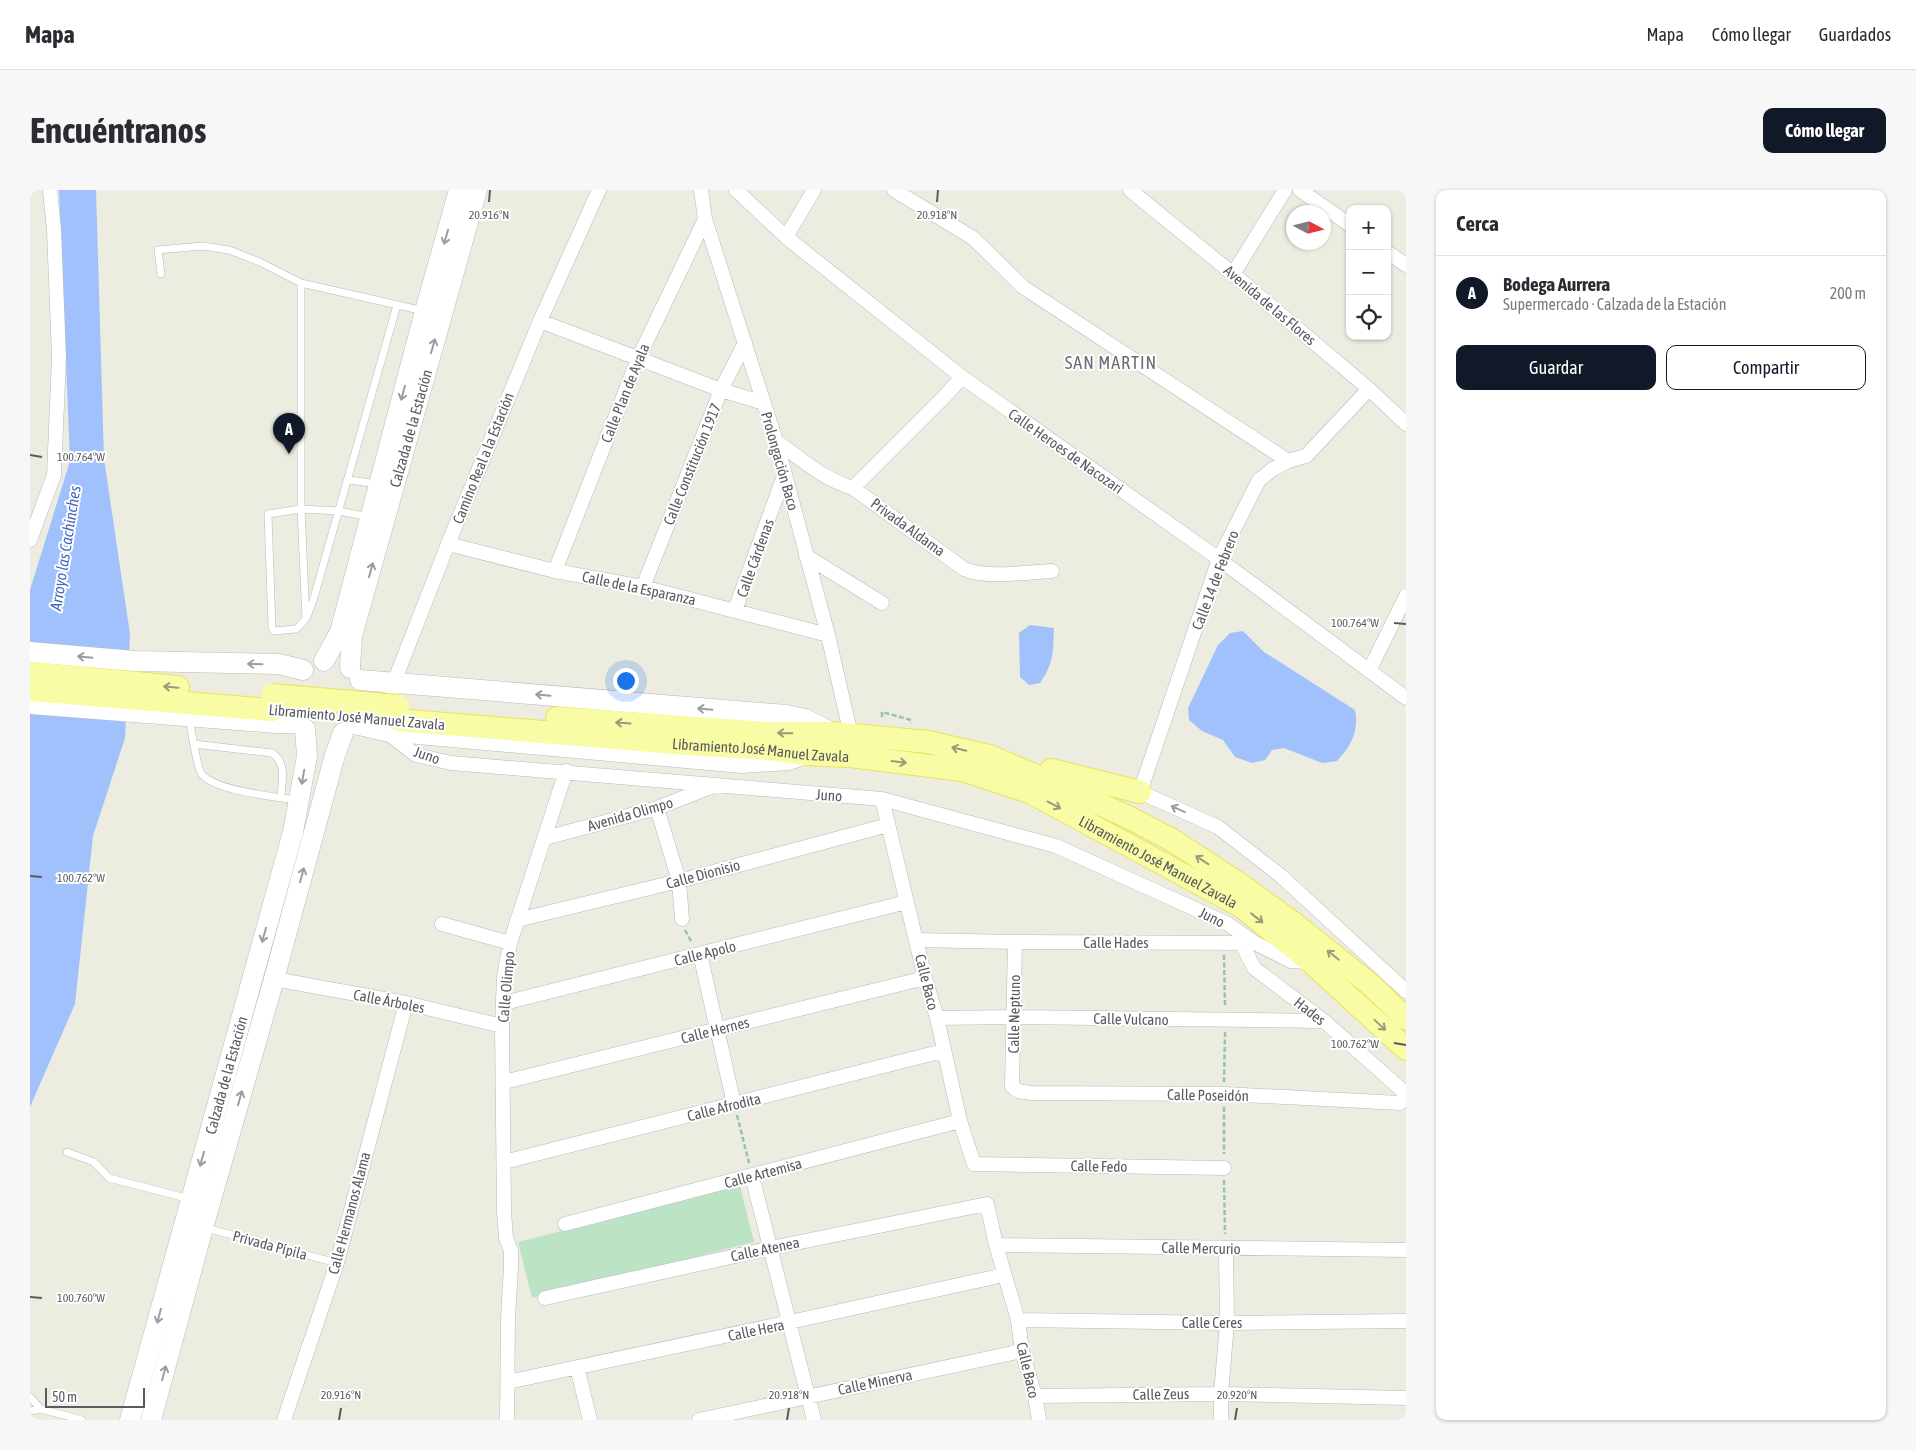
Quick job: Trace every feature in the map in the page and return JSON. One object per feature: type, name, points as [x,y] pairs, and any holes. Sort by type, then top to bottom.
[{"type":"main road","name":"Calzada de la Estación","points":[[355,674],[352,636],[433,314],[459,190]]},
{"type":"main road","name":"Calzada de la Estación","points":[[324,661],[340,632],[378,484],[433,314],[477,190]]},
{"type":"main road","points":[[30,652],[134,661],[279,664],[303,670]]},
{"type":"main road","points":[[302,726],[292,713],[290,701],[291,689],[295,678],[313,663],[334,661],[355,674],[394,682],[786,715],[805,719],[842,734]]},
{"type":"main road","name":"Libramiento José Manuel Zavala","points":[[30,673],[130,698]]},
{"type":"main road","points":[[349,728],[362,714],[365,703],[364,691],[355,674]]},
{"type":"main road","name":"Libramiento José Manuel Zavala","points":[[30,690],[130,698],[272,703],[394,719],[699,745],[759,748],[806,754],[850,756],[963,770],[1030,792],[1241,906],[1311,962],[1406,1049]]},
{"type":"main road","points":[[30,704],[130,698],[189,716],[302,726],[323,736],[349,728],[394,719]]},
{"type":"main road","name":"Libramiento José Manuel Zavala","points":[[394,719],[766,733],[842,734],[928,742],[989,756],[1119,813],[1172,840],[1241,885],[1296,925],[1371,985],[1406,1019]]},
{"type":"main road","name":"Calzada de la Estación","points":[[130,1420],[293,832],[290,799],[307,756],[302,726]]},
{"type":"main road","name":"Calzada de la Estación","points":[[151,1420],[335,755],[349,728]]},
{"type":"main road","points":[[989,756],[1140,792]]},
{"type":"street","points":[[30,540],[54,475],[59,357],[54,230],[50,190]]},
{"type":"street","name":"Camino Real a la Estación","points":[[394,719],[394,682],[448,544],[540,321],[599,190]]},
{"type":"street","name":"Prolongación Baco","points":[[701,190],[705,219],[776,441],[828,635],[842,734]]},
{"type":"street","name":"Calle Heroes de Nacozari","points":[[736,190],[786,237],[962,377],[1219,559],[1406,698]]},
{"type":"street","points":[[786,237],[814,190]]},
{"type":"street","points":[[894,190],[973,238],[1023,287],[1288,462]]},
{"type":"street","name":"Avenida de las Flores","points":[[1131,190],[1369,389],[1406,424]]},
{"type":"street","points":[[1233,274],[1285,190]]},
{"type":"street","points":[[1300,190],[1346,222]]},
{"type":"street","name":"Calle Plan de Ayala","points":[[555,571],[638,359],[705,219]]},
{"type":"street","points":[[1391,255],[1406,265]]},
{"type":"street","points":[[540,321],[721,390],[764,403]]},
{"type":"street","name":"Calle Constitución 1917","points":[[643,587],[721,390],[745,343]]},
{"type":"street","points":[[853,488],[962,377]]},
{"type":"street","name":"Calle 14 de Febrero","points":[[1140,792],[1219,559],[1259,480],[1272,469],[1306,456],[1369,389]]},
{"type":"street","name":"Privada Aldama","points":[[776,441],[818,472],[837,483],[853,488],[964,569],[975,573],[1052,571]]},
{"type":"street","name":"Calle Cárdenas","points":[[735,610],[784,476]]},
{"type":"street","name":"Calle de la Esparanza","points":[[448,544],[555,571],[643,587],[828,635]]},
{"type":"street","points":[[806,556],[882,603]]},
{"type":"street","points":[[1369,671],[1406,596]]},
{"type":"street","name":"Juno","points":[[394,719],[416,755],[451,763],[566,771],[714,786],[882,799],[1056,846],[1228,924],[1248,942]]},
{"type":"street","name":"Calle Olimpo","points":[[508,1382],[511,1251],[506,1238],[504,1211],[502,1026],[504,977],[510,942],[566,771]]},
{"type":"street","name":"Avenida Olimpo","points":[[545,838],[658,808],[714,786]]},
{"type":"street","points":[[1140,792],[1218,827],[1281,876],[1406,991]]},
{"type":"street","name":"Calle Baco","points":[[882,799],[925,978],[937,1018],[960,1121],[974,1164]]},
{"type":"street","points":[[658,808],[679,881],[682,919]]},
{"type":"street","name":"Calle Dionisio","points":[[517,920],[679,881],[888,825]]},
{"type":"street","name":"Calle Apolo","points":[[504,1003],[907,902]]},
{"type":"street","points":[[442,924],[510,942]]},
{"type":"street","name":"Calle Hades","points":[[917,940],[1248,942],[1291,961],[1311,962]]},
{"type":"street","name":"Calle Neptuno","points":[[1012,1086],[1015,942]]},
{"type":"street","name":"Hades","points":[[1248,942],[1254,968],[1324,1022],[1403,1091],[1404,1097]]},
{"type":"street","points":[[700,954],[734,1104]]},
{"type":"street","name":"Calle Hernes","points":[[504,1082],[925,978]]},
{"type":"street","name":"Calle Árboles","points":[[274,979],[406,1003],[502,1026]]},
{"type":"street","name":"Calle Hermanos Alama","points":[[284,1420],[336,1263],[406,1003]]},
{"type":"street","name":"Calle Vulcano","points":[[937,1018],[1014,1017],[1324,1022]]},
{"type":"street","name":"Calle Afrodita","points":[[504,1162],[943,1051]]},
{"type":"street","name":"Calle Poseidón","points":[[1012,1086],[1018,1091],[1031,1093],[1224,1094],[1400,1103],[1404,1097]]},
{"type":"street","name":"Calle Artemisa","points":[[565,1224],[960,1121]]},
{"type":"street","name":"Calle Fedo","points":[[974,1164],[1224,1168]]},
{"type":"street","points":[[752,1176],[814,1420]]},
{"type":"street","name":"Calle Baco","points":[[987,1204],[1004,1275],[1018,1320],[1022,1351],[1035,1396],[1039,1420]]},
{"type":"street","name":"Calle Atenea","points":[[545,1298],[771,1248],[987,1204]]},
{"type":"street","name":"Calle Mercurio","points":[[996,1245],[1406,1250]]},
{"type":"street","points":[[1221,1420],[1221,1394],[1227,1323],[1226,1248]]},
{"type":"street","name":"Calle Hera","points":[[508,1382],[1004,1275]]},
{"type":"street","name":"Calle Ceres","points":[[1018,1320],[1227,1323],[1406,1321]]},
{"type":"street","name":"Calle Minerva","points":[[699,1420],[1022,1351]]},
{"type":"street","points":[[577,1367],[590,1420]]},
{"type":"street","points":[[507,1420],[508,1382]]},
{"type":"street","name":"Calle Zeus","points":[[1035,1396],[1221,1394],[1406,1398]]},
{"type":"lane","points":[[161,274],[158,250],[202,246],[229,250],[260,262],[301,283],[433,314]]},
{"type":"lane","points":[[301,283],[302,509],[306,619]]},
{"type":"lane","points":[[370,517],[339,511],[302,509],[268,514],[272,628],[274,631],[296,629],[306,619],[314,601],[339,511],[349,480],[397,305]]},
{"type":"lane","points":[[349,480],[378,484]]},
{"type":"lane","points":[[189,716],[194,744],[200,773],[208,781],[225,788],[290,799],[282,766],[278,757],[272,753],[194,744]]},
{"type":"lane","points":[[68,1152],[94,1162],[108,1178],[191,1199]]},
{"type":"lane","name":"Privada Pípila","points":[[203,1228],[336,1263]]},
{"type":"lane","points":[[30,1397],[41,1409]]},
{"type":"lane","points":[[30,1411],[41,1409],[82,1420]]},
{"type":"path","points":[[882,717],[882,712],[911,720]]},
{"type":"path","points":[[682,919],[687,935],[700,954]]},
{"type":"path","points":[[734,1104],[752,1176]]},
{"type":"green space","points":[[740,1186],[754,1242],[532,1298],[518,1242]]},
{"type":"water","name":"Arroyo las Cachinches","points":[[59,190],[96,190],[104,459],[130,634],[125,738],[93,836],[75,1004],[30,1107],[30,590],[70,461]]},
{"type":"water","points":[[1030,625],[1054,628],[1053,651],[1048,669],[1040,683],[1029,685],[1020,677],[1019,633]]},
{"type":"water","points":[[1243,631],[1264,652],[1355,710],[1356,725],[1353,738],[1337,761],[1322,763],[1284,748],[1272,750],[1265,760],[1252,763],[1235,757],[1223,740],[1202,731],[1189,720],[1188,708],[1218,645],[1230,633]]},
{"type":"place","name":"Bodega Aurrera","points":[[289,454]]},
{"type":"district","name":"SAN MARTIN","points":[[1111,362]]}]
